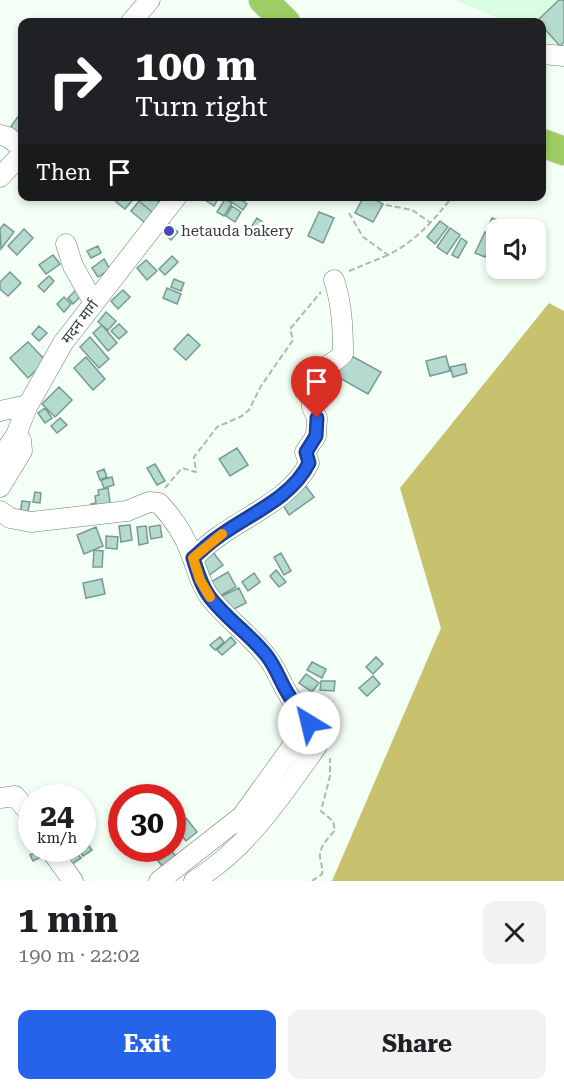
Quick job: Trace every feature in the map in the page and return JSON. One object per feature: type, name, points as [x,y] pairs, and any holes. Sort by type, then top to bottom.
[{"type":"highway","points":[[263,0],[282,18]]},
{"type":"highway","points":[[546,144],[564,151]]},
{"type":"street","points":[[134,18],[150,0]]},
{"type":"street","points":[[0,177],[18,158]]},
{"type":"street","name":"मदन मार्ग","points":[[0,459],[16,435],[28,405],[63,343],[173,201]]},
{"type":"street","points":[[66,244],[73,266],[94,303]]},
{"type":"street","points":[[193,558],[219,536],[279,497],[303,474],[309,463],[306,452],[316,436],[317,418],[312,407],[310,381],[316,372],[334,364],[343,354],[342,322],[334,280]]},
{"type":"street","points":[[0,411],[28,405]]},
{"type":"street","points":[[0,487],[22,451],[21,440],[16,435]]},
{"type":"street","points":[[0,511],[10,518],[31,522],[127,511],[149,502],[159,503],[169,513],[193,558],[208,596],[247,633],[267,656],[290,697],[306,714],[317,746],[261,824],[217,867],[194,881]]},
{"type":"street","points":[[159,881],[242,816],[309,723]]},
{"type":"street","points":[[0,798],[15,796],[18,800]]},
{"type":"street","points":[[59,862],[73,881]]},
{"type":"path","points":[[156,502],[158,494],[182,468],[196,472],[194,457],[217,427],[242,416],[249,410],[261,386],[293,340],[290,328],[316,297],[341,274],[361,268],[406,246],[431,223],[449,201]]},
{"type":"path","points":[[386,205],[412,210],[431,223]]},
{"type":"path","points":[[349,213],[363,237],[388,255]]},
{"type":"path","points":[[312,881],[322,874],[320,852],[323,844],[335,830],[333,821],[321,811],[330,776],[330,754],[322,742],[317,746]]},
{"type":"shaded area","points":[[456,0],[564,0],[564,49],[546,41],[546,18],[497,18]]},
{"type":"shaded area","points":[[549,303],[564,311],[564,881],[332,881],[441,628],[400,488]]},
{"type":"building","points":[[559,0],[564,0],[564,42],[560,46],[546,30],[546,18],[540,18]]},
{"type":"building","points":[[18,117],[18,140],[7,132]]},
{"type":"building","points":[[117,201],[132,201],[125,209]]},
{"type":"building","points":[[139,201],[158,201],[161,204],[153,213]]},
{"type":"building","points":[[139,201],[153,213],[145,223],[131,211]]},
{"type":"building","points":[[206,201],[217,201],[214,206]]},
{"type":"building","points":[[224,201],[232,203],[224,216],[217,212]]},
{"type":"building","points":[[230,201],[243,201],[247,204],[243,210]]},
{"type":"building","points":[[361,201],[378,201],[383,204],[373,222],[355,213]]},
{"type":"building","points":[[232,206],[241,212],[235,222],[226,216]]},
{"type":"building","points":[[319,212],[334,218],[323,243],[308,236]]},
{"type":"building","points":[[257,218],[273,230],[266,239],[251,227]]},
{"type":"building","points":[[440,221],[448,227],[435,244],[427,237]]},
{"type":"building","name":"hetauda bakery","points":[[167,222],[178,232],[171,240],[160,230]]},
{"type":"building","points":[[4,224],[14,232],[1,249],[0,229]]},
{"type":"building","points":[[450,228],[460,235],[447,254],[437,247]]},
{"type":"building","points":[[24,229],[33,238],[17,255],[8,246]]},
{"type":"building","points":[[485,232],[486,232],[485,257],[475,253]]},
{"type":"building","points":[[461,238],[467,242],[458,258],[452,255]]},
{"type":"building","points":[[98,246],[101,253],[91,258],[87,251]]},
{"type":"building","points":[[53,255],[60,264],[46,274],[39,265]]},
{"type":"building","points":[[172,256],[178,262],[165,275],[159,269]]},
{"type":"building","points":[[104,259],[110,269],[98,277],[92,268]]},
{"type":"building","points":[[146,260],[157,271],[147,280],[137,268]]},
{"type":"building","points":[[10,272],[21,283],[8,296],[0,289],[0,282]]},
{"type":"building","points":[[49,276],[54,281],[44,292],[38,286]]},
{"type":"building","points":[[174,279],[184,283],[181,291],[171,287]]},
{"type":"building","points":[[167,288],[181,294],[177,304],[163,298]]},
{"type":"building","points":[[77,289],[83,294],[73,304],[68,298]]},
{"type":"building","points":[[123,290],[130,297],[118,309],[111,301]]},
{"type":"building","points":[[64,297],[71,304],[64,312],[57,304]]},
{"type":"building","points":[[106,312],[116,321],[108,330],[98,322]]},
{"type":"building","points":[[119,324],[127,332],[119,339],[111,331]]},
{"type":"building","points":[[102,325],[117,343],[108,351],[93,333]]},
{"type":"building","points":[[39,326],[47,333],[39,341],[32,334]]},
{"type":"building","points":[[188,334],[200,345],[186,360],[174,349]]},
{"type":"building","points":[[90,337],[109,359],[99,368],[80,347]]},
{"type":"building","points":[[28,342],[46,361],[28,378],[10,358]]},
{"type":"building","points":[[348,354],[381,372],[368,394],[336,376]]},
{"type":"building","points":[[446,356],[450,371],[430,376],[426,361]]},
{"type":"building","points":[[86,357],[105,379],[93,390],[74,368]]},
{"type":"building","points":[[465,364],[467,373],[453,377],[450,367]]},
{"type":"building","points":[[59,387],[72,400],[55,417],[42,404]]},
{"type":"building","points":[[45,408],[52,418],[45,423],[38,413]]},
{"type":"building","points":[[60,418],[67,425],[57,433],[51,426]]},
{"type":"building","points":[[237,448],[248,465],[230,476],[219,459]]},
{"type":"building","points":[[155,464],[165,481],[157,485],[147,468]]},
{"type":"building","points":[[104,469],[107,477],[100,480],[97,472]]},
{"type":"building","points":[[112,477],[114,485],[104,488],[101,480]]},
{"type":"building","points":[[305,485],[314,497],[289,515],[281,502]]},
{"type":"building","points":[[108,488],[111,509],[93,512],[91,504],[96,503],[95,496],[99,495],[98,490]]},
{"type":"building","points":[[35,492],[41,493],[40,503],[33,502]]},
{"type":"building","points":[[22,501],[30,502],[27,515],[20,514]]},
{"type":"building","points":[[130,525],[132,540],[121,542],[119,526]]},
{"type":"building","points":[[160,525],[162,537],[151,539],[149,527]]},
{"type":"building","points":[[146,526],[148,543],[139,545],[137,527]]},
{"type":"building","points":[[96,527],[103,546],[84,554],[77,535]]},
{"type":"building","points":[[106,536],[118,537],[117,549],[106,548]]},
{"type":"building","points":[[94,550],[103,551],[102,567],[93,567]]},
{"type":"building","points":[[212,551],[223,565],[208,576],[198,562]]},
{"type":"building","points":[[281,553],[291,571],[284,575],[274,557]]},
{"type":"building","points":[[276,570],[286,582],[279,587],[270,576]]},
{"type":"building","points":[[228,572],[236,587],[218,597],[209,583]]},
{"type":"building","points":[[254,573],[260,582],[248,591],[242,582]]},
{"type":"building","points":[[102,579],[105,594],[86,598],[83,583]]},
{"type":"building","points":[[239,588],[246,603],[230,611],[222,596]]},
{"type":"building","points":[[220,637],[224,642],[215,650],[210,645]]},
{"type":"building","points":[[231,637],[236,643],[222,655],[217,650]]},
{"type":"building","points":[[376,657],[383,664],[373,674],[366,667]]},
{"type":"building","points":[[312,662],[326,669],[322,678],[307,670]]},
{"type":"building","points":[[306,674],[319,683],[312,692],[299,683]]},
{"type":"building","points":[[373,676],[380,684],[367,696],[359,688]]},
{"type":"building","points":[[321,681],[335,681],[334,691],[320,690]]},
{"type":"building","points":[[186,818],[197,832],[186,841]]},
{"type":"building","points":[[159,862],[173,862],[165,869]]},
{"type":"slow traffic","points":[[210,597],[200,580],[193,558],[222,534]]},
{"type":"place","name":"hetauda bakery","points":[[169,231]]},
{"type":"route","points":[[309,723],[306,714],[290,697],[267,656],[247,633],[208,596],[193,558],[219,536],[279,497],[303,474],[309,463],[306,452],[308,446],[316,436],[317,418]]}]
